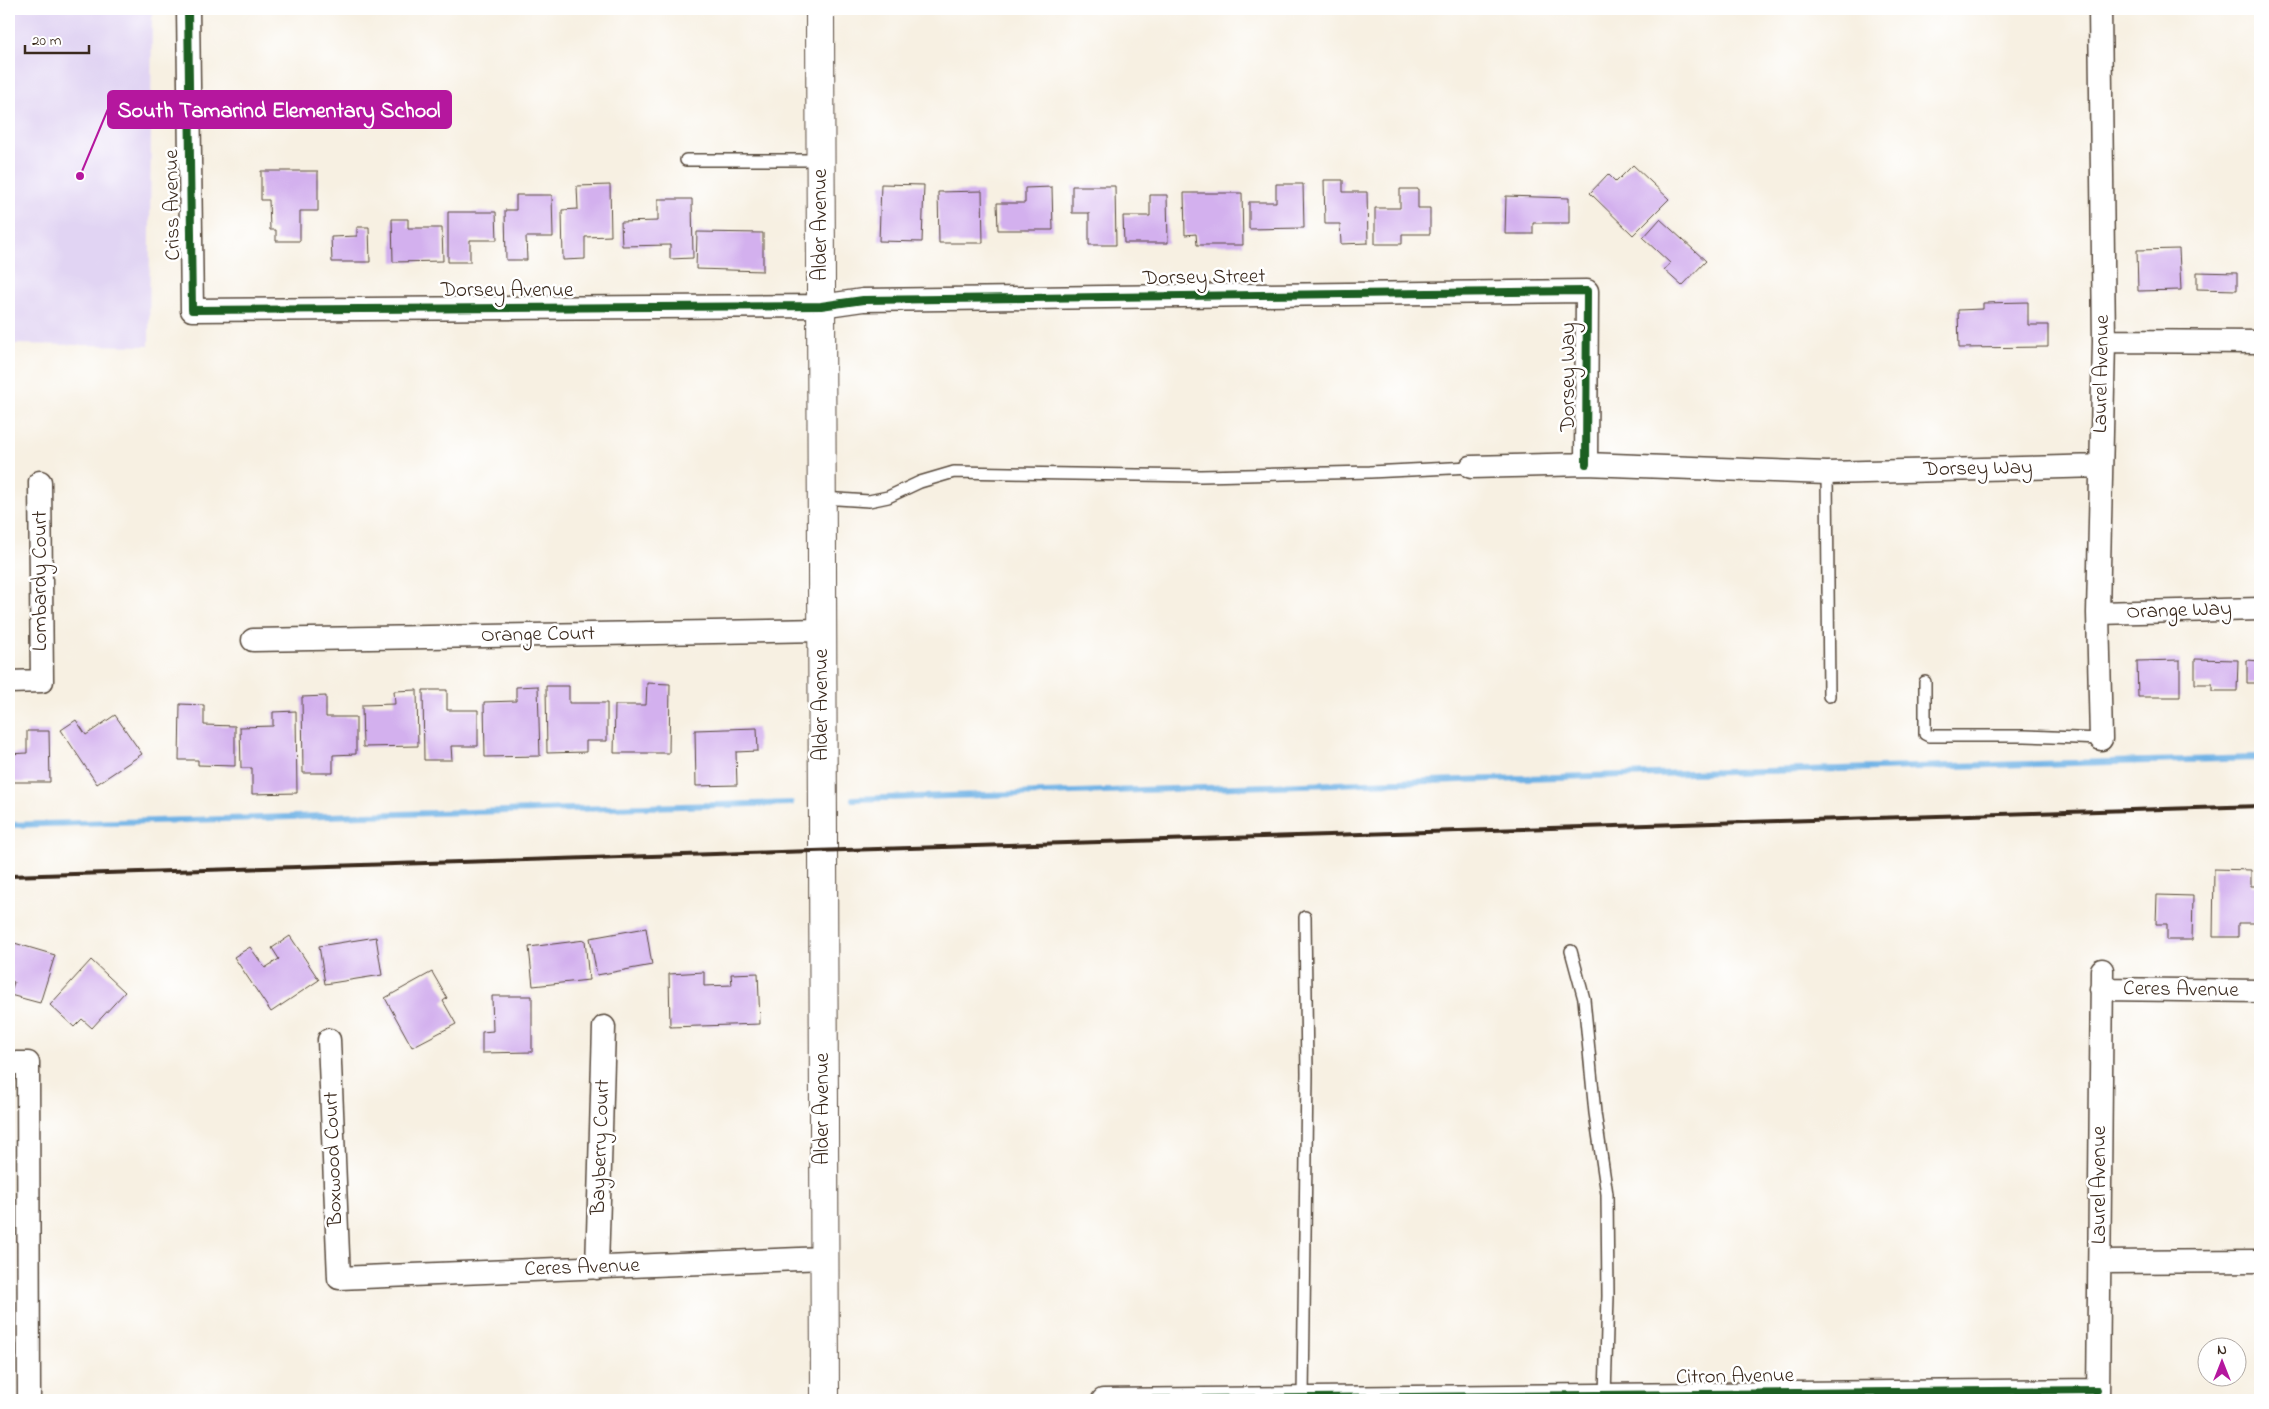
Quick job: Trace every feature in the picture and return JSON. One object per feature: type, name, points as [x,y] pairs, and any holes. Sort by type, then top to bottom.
[{"type":"main road","name":"Alder Avenue","points":[[820,9],[825,1400]]},
{"type":"street","name":"Criss Avenue","points":[[188,9],[192,310]]},
{"type":"street","name":"Laurel Avenue","points":[[2100,9],[2104,341],[2098,613],[2101,739]]},
{"type":"street","name":"Dorsey Street","points":[[821,306],[863,300],[1587,291]]},
{"type":"street","name":"Dorsey Way","points":[[1586,464],[1587,291]]},
{"type":"street","name":"Dorsey Avenue","points":[[192,310],[821,306]]},
{"type":"street","points":[[2104,341],[2260,342]]},
{"type":"street","name":"Dorsey Way","points":[[1471,467],[1586,464],[1827,473],[2101,466]]},
{"type":"street","name":"Lombardy Court","points":[[9,682],[42,680],[40,482]]},
{"type":"street","name":"Orange Way","points":[[2098,613],[2260,609]]},
{"type":"street","name":"Orange Court","points":[[253,640],[822,630]]},
{"type":"street","name":"Laurel Avenue","points":[[2098,1395],[2102,980]]},
{"type":"street","name":"Ceres Avenue","points":[[2102,980],[2260,991]]},
{"type":"street","name":"Bayberry Court","points":[[597,1268],[604,1027]]},
{"type":"street","name":"Boxwood Court","points":[[329,1040],[339,1278]]},
{"type":"street","points":[[18,1062],[29,1400]]},
{"type":"street","name":"Ceres Avenue","points":[[339,1278],[824,1258]]},
{"type":"street","points":[[2100,1262],[2260,1261]]},
{"type":"street","name":"Citron Avenue","points":[[1103,1400],[1357,1399],[1605,1395],[2098,1395]]},
{"type":"lane","points":[[686,160],[821,160]]},
{"type":"lane","points":[[822,498],[869,501],[888,498],[920,482],[954,472],[1201,476],[1351,473],[1471,467]]},
{"type":"lane","points":[[1827,473],[1829,696]]},
{"type":"lane","points":[[1925,682],[1925,734],[1929,736],[2025,736],[2101,739]]},
{"type":"lane","points":[[1303,1398],[1307,1073],[1305,917]]},
{"type":"lane","points":[[1571,951],[1584,999],[1595,1114],[1607,1194],[1608,1296],[1605,1395]]},
{"type":"shaded area","points":[[9,9],[152,9],[149,346],[9,344]]},
{"type":"building","points":[[1633,165],[1669,199],[1633,235],[1590,193],[1608,174],[1616,182]]},
{"type":"building","points":[[261,171],[318,171],[318,211],[300,211],[300,241],[276,241],[276,230],[270,230],[269,200],[261,200]]},
{"type":"building","points":[[1324,180],[1343,180],[1343,192],[1367,192],[1368,243],[1341,244],[1340,224],[1325,224]]},
{"type":"building","points":[[881,184],[924,185],[922,242],[879,241]]},
{"type":"building","points":[[1276,184],[1303,184],[1304,228],[1249,229],[1249,202],[1276,202]]},
{"type":"building","points":[[610,185],[611,236],[585,237],[585,259],[563,260],[562,210],[578,209],[577,186]]},
{"type":"building","points":[[1072,186],[1115,186],[1116,245],[1089,245],[1089,213],[1072,213]]},
{"type":"building","points":[[1052,187],[1053,230],[998,230],[997,203],[1025,203],[1025,188]]},
{"type":"building","points":[[1400,189],[1418,189],[1418,208],[1430,208],[1430,234],[1402,234],[1402,244],[1375,244],[1375,208],[1400,208]]},
{"type":"building","points":[[982,191],[983,243],[939,243],[938,192]]},
{"type":"building","points":[[1184,193],[1242,193],[1243,245],[1197,245],[1196,234],[1185,235]]},
{"type":"building","points":[[516,195],[552,195],[553,237],[526,237],[527,260],[506,260],[505,210],[516,210]]},
{"type":"building","points":[[1150,195],[1167,195],[1168,243],[1124,243],[1123,216],[1150,216]]},
{"type":"building","points":[[1506,196],[1569,198],[1569,223],[1533,223],[1533,234],[1505,234]]},
{"type":"building","points":[[658,199],[692,199],[693,258],[670,259],[670,245],[622,246],[621,222],[658,221]]},
{"type":"building","points":[[448,212],[496,212],[497,240],[470,240],[470,262],[448,262]]},
{"type":"building","points":[[392,219],[408,219],[408,228],[442,228],[443,261],[393,262]]},
{"type":"building","points":[[1660,219],[1706,261],[1682,286],[1664,270],[1670,263],[1643,238]]},
{"type":"building","points":[[357,227],[369,227],[370,262],[332,262],[331,237],[357,236]]},
{"type":"building","points":[[697,232],[763,233],[763,271],[696,269]]},
{"type":"building","points":[[2179,249],[2181,290],[2138,291],[2137,250]]},
{"type":"building","points":[[2257,266],[2260,266],[2260,290],[2257,290]]},
{"type":"building","points":[[2197,272],[2237,273],[2237,290],[2197,289]]},
{"type":"building","points":[[2028,302],[2028,325],[2048,325],[2048,347],[1959,348],[1958,310],[1983,309],[1983,303]]},
{"type":"building","points":[[2195,659],[2238,660],[2237,691],[2212,691],[2212,684],[2195,684]]},
{"type":"building","points":[[2180,660],[2180,697],[2138,697],[2137,661]]},
{"type":"building","points":[[2247,660],[2260,661],[2260,683],[2247,683]]},
{"type":"building","points":[[647,683],[670,684],[669,753],[614,753],[615,705],[646,705]]},
{"type":"building","points":[[538,686],[540,756],[485,757],[484,702],[516,701],[516,687]]},
{"type":"building","points":[[546,686],[569,686],[569,703],[607,703],[607,741],[586,741],[586,752],[547,753]]},
{"type":"building","points":[[417,690],[418,746],[363,747],[362,705],[395,704],[394,691]]},
{"type":"building","points":[[423,690],[447,690],[447,710],[478,710],[478,746],[451,746],[452,760],[424,760]]},
{"type":"building","points":[[326,696],[326,717],[356,717],[356,754],[333,755],[333,773],[303,773],[302,697]]},
{"type":"building","points":[[180,704],[204,705],[204,725],[235,726],[235,766],[198,765],[198,760],[179,760]]},
{"type":"building","points":[[296,711],[297,793],[252,794],[252,768],[241,768],[240,727],[273,726],[273,712]]},
{"type":"building","points":[[115,715],[142,754],[97,784],[61,730],[76,720],[86,735]]},
{"type":"building","points":[[757,728],[758,751],[736,752],[737,785],[696,786],[695,730]]},
{"type":"building","points":[[27,731],[49,731],[50,782],[9,782],[9,754],[27,753]]},
{"type":"building","points":[[2214,869],[2251,870],[2251,886],[2260,886],[2260,923],[2238,923],[2238,937],[2213,937]]},
{"type":"building","points":[[2157,895],[2193,896],[2192,940],[2167,940],[2167,924],[2156,924]]},
{"type":"building","points":[[646,928],[652,965],[597,975],[590,938]]},
{"type":"building","points":[[290,936],[319,980],[271,1012],[234,957],[250,947],[265,968],[279,959],[272,948]]},
{"type":"building","points":[[376,937],[382,975],[325,984],[319,946]]},
{"type":"building","points":[[585,940],[589,980],[533,986],[529,947]]},
{"type":"building","points":[[11,942],[55,955],[40,1003],[10,995],[14,982],[9,981],[9,951]]},
{"type":"building","points":[[91,960],[125,992],[92,1028],[82,1019],[74,1027],[50,1005]]},
{"type":"building","points":[[432,972],[447,998],[443,1001],[456,1024],[412,1047],[385,998]]},
{"type":"building","points":[[704,972],[704,986],[732,985],[731,974],[758,973],[760,1024],[670,1027],[669,974]]},
{"type":"building","points":[[492,996],[532,996],[532,1052],[482,1053],[482,1032],[493,1031]]},
{"type":"waterway","points":[[853,799],[1654,774],[2260,758]]},
{"type":"waterway","points":[[9,825],[791,803]]},
{"type":"railway","points":[[9,876],[2260,806]]},
{"type":"cycle path","points":[[188,9],[192,310],[821,306],[863,300],[1587,291],[1586,464]]},
{"type":"cycle path","points":[[1103,1400],[2097,1390]]},
{"type":"place","name":"South Tamarind Elementary School","points":[[80,176]]}]
